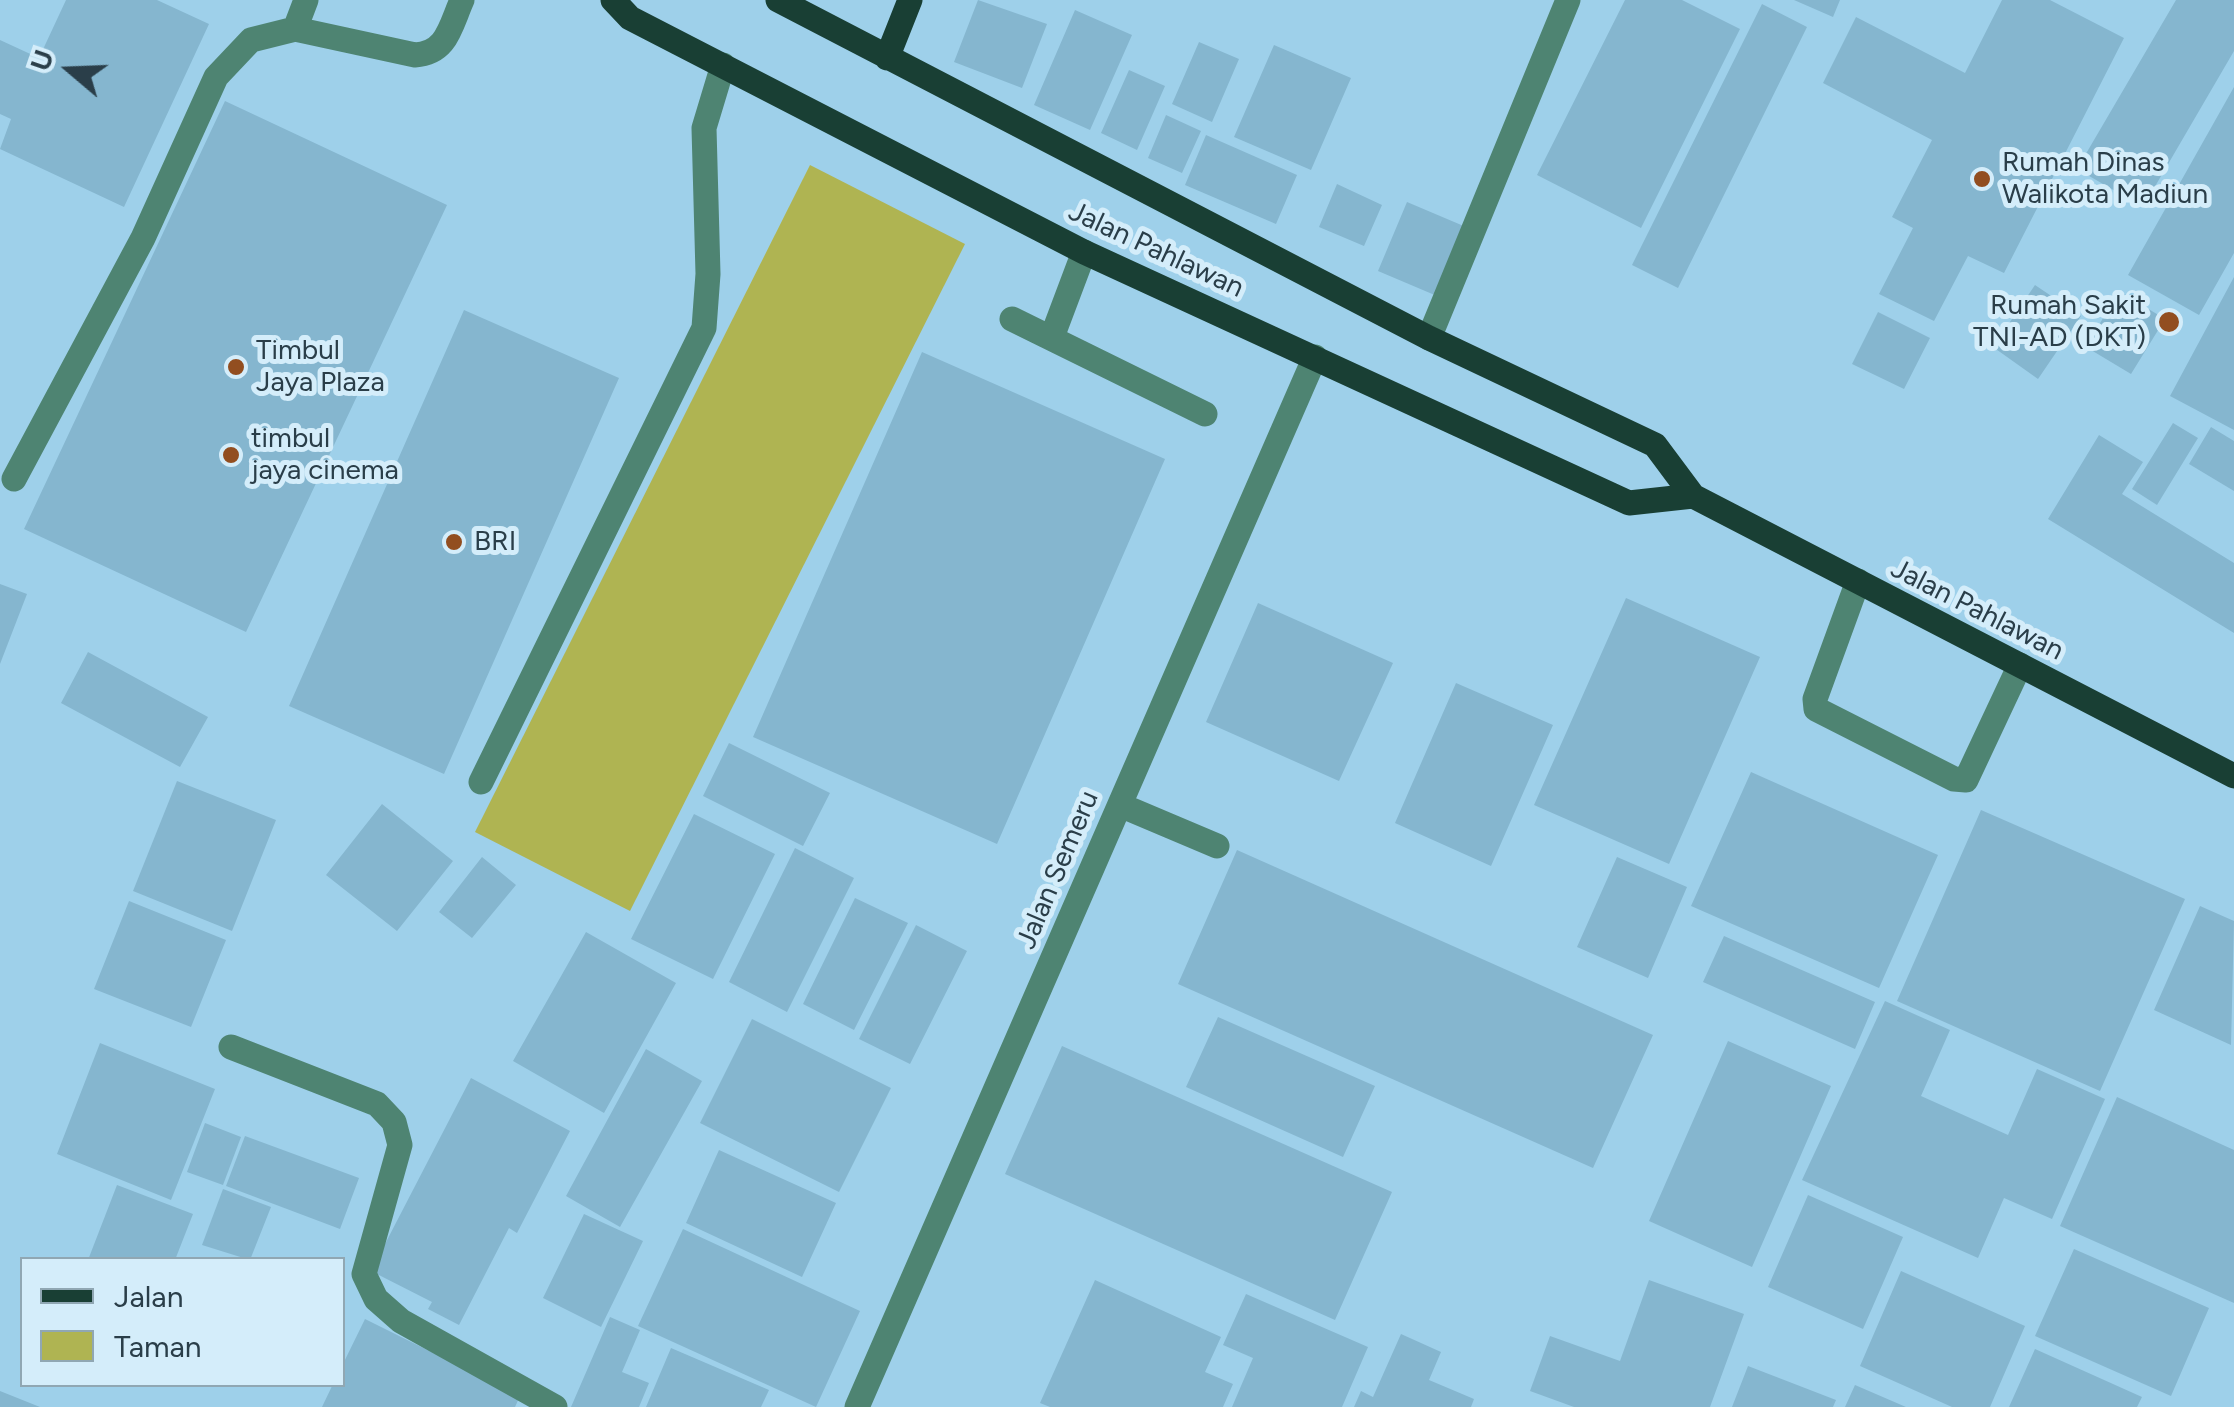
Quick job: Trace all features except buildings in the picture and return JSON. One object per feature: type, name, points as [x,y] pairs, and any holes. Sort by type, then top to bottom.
[{"type":"main road","name":"Jalan Pahlawan","points":[[613,0],[630,18],[1084,252],[1629,504],[1692,496]]},
{"type":"main road","name":"Jalan Pahlawan","points":[[778,0],[1429,338],[1656,445],[1692,496],[2234,776]]},
{"type":"main road","points":[[887,58],[910,0]]},
{"type":"street","points":[[295,29],[306,0]]},
{"type":"street","points":[[14,479],[142,238],[216,77],[252,40],[295,29],[415,56],[432,54],[442,47],[462,0]]},
{"type":"street","points":[[1429,338],[1568,0]]},
{"type":"street","points":[[481,782],[704,328],[708,274],[704,128],[723,66]]},
{"type":"street","points":[[1052,337],[1084,252]]},
{"type":"street","points":[[1012,320],[1205,414]]},
{"type":"street","name":"Jalan Semeru","points":[[857,1407],[1314,357]]},
{"type":"street","points":[[1858,582],[1815,698],[1816,709],[1954,780],[1966,780],[2020,666]]},
{"type":"street","points":[[1120,805],[1217,846]]},
{"type":"street","points":[[232,1047],[377,1104],[394,1122],[400,1145],[364,1274],[376,1299],[402,1321],[554,1407]]},
{"type":"green space","points":[[810,165],[965,244],[630,911],[475,832]]},
{"type":"place","name":"Rumah Dinas Walikota Madiun","points":[[1982,179]]},
{"type":"place","name":"Rumah Sakit TNI-AD (DKT)","points":[[2169,322]]},
{"type":"place","name":"Timbul Jaya Plaza","points":[[236,367]]},
{"type":"place","name":"timbul jaya cinema","points":[[231,455]]},
{"type":"place","name":"BRI","points":[[454,542]]}]
